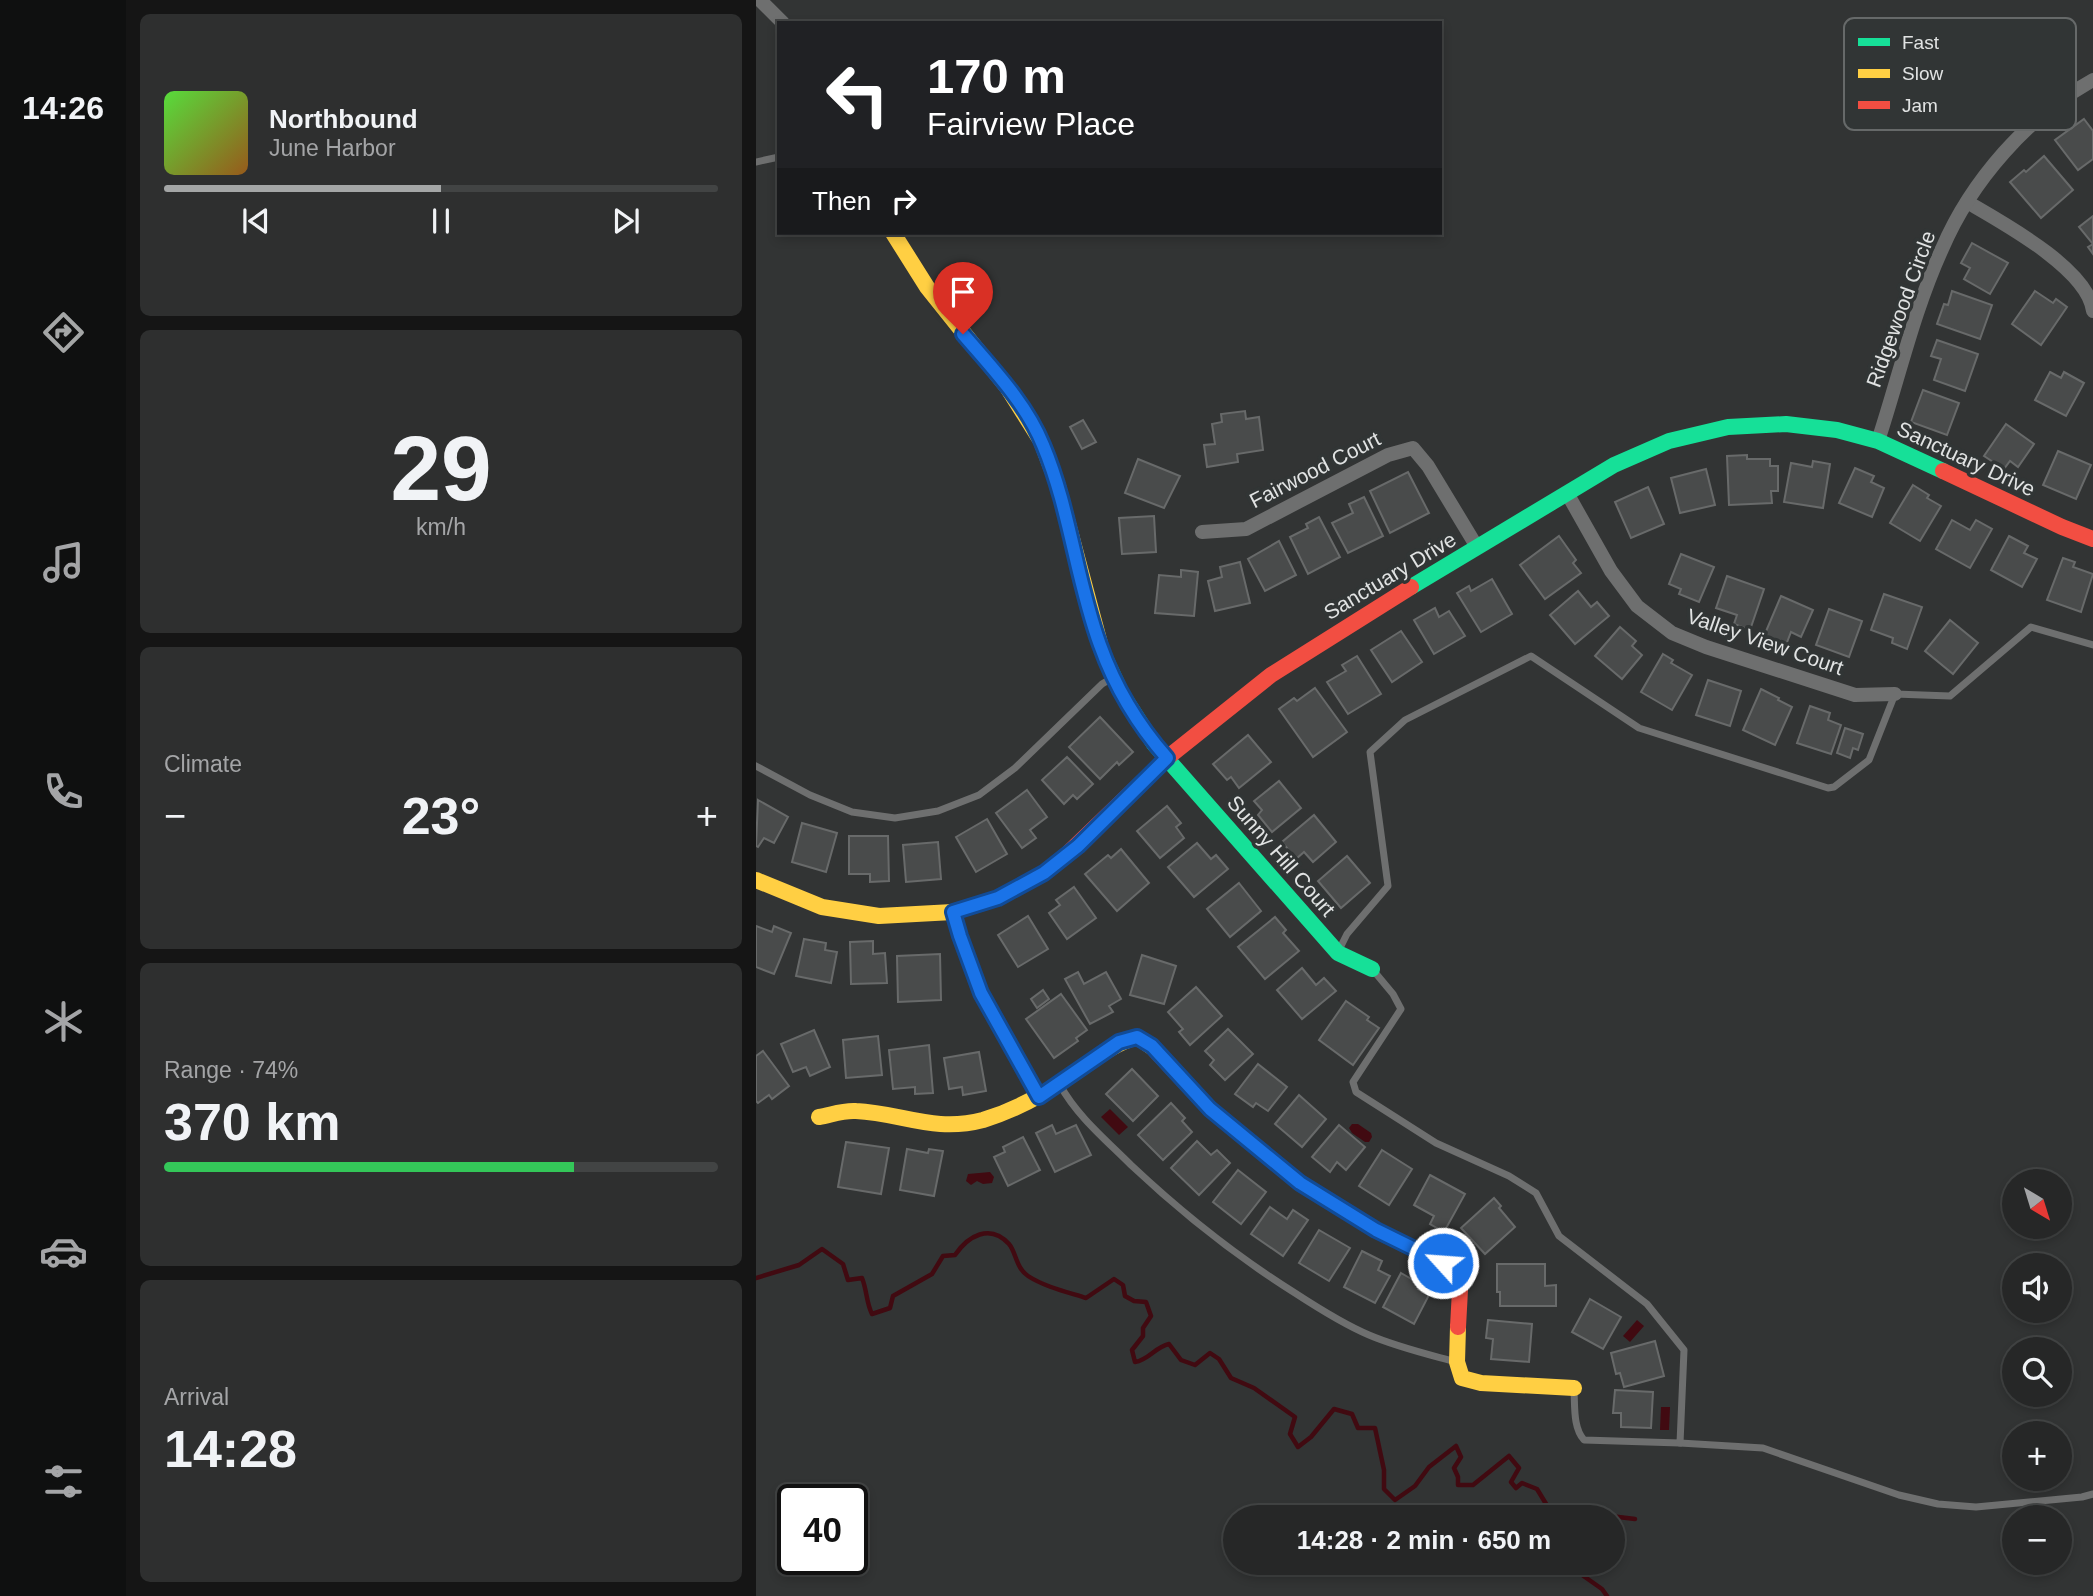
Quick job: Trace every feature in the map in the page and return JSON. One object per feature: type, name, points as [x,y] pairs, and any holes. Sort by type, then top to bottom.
[{"type":"street","points":[[760,0],[781,21]]},
{"type":"street","name":"Ridgewood Circle","points":[[2076,93],[2093,80]]},
{"type":"street","name":"Ridgewood Circle","points":[[1878,441],[1922,299],[1942,248],[1967,202],[2000,159],[2028,130]]},
{"type":"street","points":[[1967,202],[2052,256],[2078,279],[2092,301],[2093,312]]},
{"type":"street","name":"Sunny Hill Court","points":[[895,235],[905,258],[928,291],[1024,410],[1043,444],[1057,484],[1099,642],[1131,711],[1167,758],[1338,953],[1373,970]]},
{"type":"street","name":"Sanctuary Drive","points":[[756,880],[822,906],[879,916],[953,912],[998,898],[1044,873],[1078,846],[1167,758],[1271,675],[1359,618],[1614,465],[1669,441],[1728,427],[1786,424],[1837,430],[1878,441],[2062,527],[2093,538]]},
{"type":"street","name":"Fairwood Court","points":[[1202,531],[1246,529],[1388,456],[1413,448],[1428,466],[1476,547]]},
{"type":"street","name":"Valley View Court","points":[[1567,494],[1611,571],[1637,606],[1672,633],[1706,648],[1854,695],[1895,694]]},
{"type":"street","points":[[953,912],[981,993],[1039,1097]]},
{"type":"street","points":[[819,1117],[855,1111],[927,1124],[969,1124],[1003,1115],[1039,1097],[1119,1042],[1137,1037],[1152,1046],[1210,1109],[1300,1183],[1376,1230],[1443,1263],[1457,1275],[1460,1290],[1457,1362],[1462,1378],[1481,1383],[1574,1388]]},
{"type":"lane","points":[[756,162],[777,157]]},
{"type":"lane","points":[[1338,953],[1347,934],[1388,886],[1370,752],[1405,720],[1531,656],[1639,728],[1828,788],[1834,787],[1869,760],[1895,694],[1950,696],[2031,627],[2093,645]]},
{"type":"lane","points":[[756,766],[810,795],[852,812],[895,818],[938,811],[979,795],[1015,768],[1102,684],[1114,677]]},
{"type":"lane","points":[[1373,970],[1393,993],[1401,1009],[1353,1082],[1356,1092],[1436,1143],[1509,1176],[1536,1193],[1559,1236],[1647,1304],[1684,1350],[1680,1443]]},
{"type":"lane","points":[[1059,1083],[1067,1098],[1113,1147],[1180,1209],[1230,1250],[1320,1309],[1366,1334],[1403,1348],[1457,1362]]},
{"type":"lane","points":[[1574,1388],[1576,1420],[1580,1436],[1584,1440],[1763,1448],[1899,1495],[1938,1504],[1976,1507],[2093,1494]]},
{"type":"shaded area","points":[[1110,1109],[1128,1127],[1119,1135],[1101,1117]]},
{"type":"shaded area","points":[[1352,1124],[1358,1124],[1371,1133],[1369,1142],[1352,1133],[1349,1128]]},
{"type":"shaded area","points":[[990,1172],[994,1177],[992,1183],[983,1184],[977,1181],[971,1185],[966,1181],[968,1174]]},
{"type":"shaded area","points":[[1637,1320],[1644,1326],[1630,1342],[1623,1336]]},
{"type":"shaded area","points":[[1661,1407],[1670,1407],[1669,1430],[1660,1430]]},
{"type":"building","points":[[2084,119],[2093,131],[2093,159],[2078,170],[2055,140],[2069,130],[2076,130],[2076,125]]},
{"type":"building","points":[[2044,156],[2073,190],[2041,218],[2010,182]]},
{"type":"building","points":[[2093,216],[2093,244],[2079,227]]},
{"type":"building","points":[[1972,243],[2008,263],[1990,294],[1964,279],[1970,268],[1961,263]]},
{"type":"building","points":[[1952,291],[1992,305],[1980,339],[1937,324],[1944,304],[1948,305]]},
{"type":"building","points":[[2035,291],[2053,303],[2056,299],[2067,307],[2041,345],[2012,324]]},
{"type":"building","points":[[1937,340],[1978,354],[1965,391],[1934,380],[1941,359],[1931,356]]},
{"type":"building","points":[[2050,372],[2061,378],[2064,372],[2084,383],[2066,416],[2035,400]]},
{"type":"building","points":[[1923,390],[1959,403],[1947,435],[1911,422]]},
{"type":"building","points":[[1245,411],[1246,419],[1259,417],[1263,450],[1237,454],[1238,462],[1207,467],[1204,445],[1215,444],[1212,424],[1222,422],[1221,414]]},
{"type":"building","points":[[1083,420],[1096,442],[1082,449],[1070,427]]},
{"type":"building","points":[[2006,424],[2034,444],[2018,467],[2010,461],[2004,469],[1984,456]]},
{"type":"building","points":[[2058,451],[2091,465],[2076,499],[2043,485]]},
{"type":"building","points":[[1747,455],[1747,459],[1770,459],[1770,466],[1778,466],[1778,491],[1771,491],[1772,503],[1729,505],[1727,456]]},
{"type":"building","points":[[1138,459],[1180,476],[1164,508],[1125,493]]},
{"type":"building","points":[[1813,461],[1830,464],[1823,508],[1784,502],[1791,463],[1812,467]]},
{"type":"building","points":[[1855,468],[1874,476],[1871,482],[1884,488],[1872,517],[1839,503]]},
{"type":"building","points":[[1706,469],[1715,505],[1680,513],[1671,478]]},
{"type":"building","points":[[1408,472],[1429,513],[1390,533],[1370,491]]},
{"type":"building","points":[[1913,485],[1941,506],[1920,541],[1890,523]]},
{"type":"building","points":[[1648,487],[1664,524],[1631,538],[1615,502]]},
{"type":"building","points":[[1364,497],[1383,536],[1348,553],[1332,523],[1353,513],[1349,504]]},
{"type":"building","points":[[1154,516],[1156,552],[1122,554],[1119,518]]},
{"type":"building","points":[[1319,517],[1340,557],[1308,574],[1290,537],[1308,528],[1306,524]]},
{"type":"building","points":[[1952,520],[1970,530],[1976,520],[1992,529],[1970,568],[1936,549]]},
{"type":"building","points":[[1559,536],[1576,560],[1573,563],[1581,573],[1545,599],[1520,565]]},
{"type":"building","points":[[2009,536],[2028,546],[2024,553],[2037,559],[2022,587],[1991,570]]},
{"type":"building","points":[[1279,541],[1296,575],[1265,591],[1248,559]]},
{"type":"building","points":[[1681,554],[1714,567],[1699,602],[1679,594],[1681,589],[1669,584]]},
{"type":"building","points":[[2063,558],[2075,562],[2073,567],[2093,574],[2081,612],[2047,600]]},
{"type":"building","points":[[1240,562],[1250,603],[1215,611],[1208,581],[1222,577],[1220,567]]},
{"type":"building","points":[[1181,570],[1198,572],[1194,616],[1155,613],[1159,575],[1181,577]]},
{"type":"building","points":[[1727,576],[1764,589],[1750,630],[1734,624],[1737,615],[1716,608]]},
{"type":"building","points":[[1492,579],[1512,614],[1481,632],[1457,593],[1469,586],[1471,591]]},
{"type":"building","points":[[1578,591],[1591,607],[1597,602],[1609,616],[1575,644],[1550,615]]},
{"type":"building","points":[[1884,594],[1922,607],[1907,649],[1892,643],[1893,638],[1871,630]]},
{"type":"building","points":[[1781,596],[1813,610],[1801,637],[1791,632],[1786,645],[1764,636]]},
{"type":"building","points":[[1435,608],[1439,617],[1449,611],[1465,636],[1434,654],[1414,620]]},
{"type":"building","points":[[1829,609],[1862,621],[1849,657],[1816,645]]},
{"type":"building","points":[[1950,620],[1978,643],[1953,674],[1925,651]]},
{"type":"building","points":[[1620,627],[1636,641],[1632,646],[1642,655],[1622,679],[1595,656]]},
{"type":"building","points":[[1401,631],[1422,662],[1392,682],[1371,650]]},
{"type":"building","points":[[1663,654],[1673,660],[1671,663],[1692,675],[1672,710],[1641,692]]},
{"type":"building","points":[[1357,656],[1381,694],[1348,714],[1327,682],[1346,671],[1342,665]]},
{"type":"building","points":[[1708,680],[1741,691],[1730,726],[1696,715]]},
{"type":"building","points":[[1315,688],[1347,732],[1313,757],[1279,709],[1294,698],[1297,701]]},
{"type":"building","points":[[1761,689],[1792,707],[1775,745],[1743,730]]},
{"type":"building","points":[[1810,706],[1830,713],[1828,720],[1841,725],[1831,754],[1797,743]]},
{"type":"building","points":[[1100,717],[1133,752],[1119,765],[1117,762],[1100,779],[1069,747]]},
{"type":"building","points":[[1845,728],[1863,734],[1858,750],[1853,748],[1850,758],[1837,753]]},
{"type":"building","points":[[1248,735],[1271,762],[1239,788],[1231,777],[1227,780],[1213,764]]},
{"type":"building","points":[[1067,757],[1093,784],[1077,799],[1073,795],[1064,804],[1042,780]]},
{"type":"building","points":[[1279,781],[1301,808],[1272,832],[1258,815],[1262,810],[1254,801]]},
{"type":"building","points":[[1027,790],[1047,817],[1030,830],[1036,838],[1022,848],[996,813]]},
{"type":"building","points":[[758,800],[788,817],[774,843],[764,838],[758,847],[756,846]]},
{"type":"building","points":[[1167,806],[1181,823],[1176,827],[1184,838],[1160,858],[1137,831]]},
{"type":"building","points":[[1314,815],[1336,842],[1313,862],[1304,852],[1296,859],[1282,842]]},
{"type":"building","points":[[987,819],[1007,854],[976,872],[956,837]]},
{"type":"building","points":[[802,823],[837,833],[826,872],[792,862]]},
{"type":"building","points":[[849,836],[888,836],[889,881],[870,882],[870,874],[849,874]]},
{"type":"building","points":[[938,842],[941,879],[906,882],[903,845]]},
{"type":"building","points":[[1197,843],[1211,859],[1216,855],[1228,869],[1194,897],[1168,867]]},
{"type":"building","points":[[1121,849],[1149,883],[1117,911],[1085,874],[1108,855],[1111,858]]},
{"type":"building","points":[[1347,856],[1370,883],[1341,908],[1318,881]]},
{"type":"building","points":[[1239,883],[1261,911],[1230,937],[1207,909]]},
{"type":"building","points":[[1074,887],[1096,918],[1067,939],[1049,913],[1060,905],[1056,900]]},
{"type":"building","points":[[1028,916],[1048,949],[1018,967],[998,935]]},
{"type":"building","points":[[1275,917],[1286,930],[1283,933],[1299,951],[1265,979],[1238,947]]},
{"type":"building","points":[[756,926],[772,932],[774,926],[791,933],[774,974],[756,967]]},
{"type":"building","points":[[804,939],[826,943],[825,950],[837,952],[831,983],[796,976]]},
{"type":"building","points":[[873,941],[873,954],[885,953],[887,983],[851,984],[850,942]]},
{"type":"building","points":[[940,954],[941,1000],[898,1002],[897,956]]},
{"type":"building","points":[[1142,955],[1176,966],[1164,1004],[1130,995]]},
{"type":"building","points":[[1302,968],[1316,985],[1324,978],[1336,991],[1302,1019],[1277,990]]},
{"type":"building","points":[[1078,972],[1084,984],[1106,972],[1121,999],[1109,1006],[1113,1012],[1090,1024],[1065,979]]},
{"type":"building","points":[[1196,987],[1222,1016],[1190,1045],[1179,1032],[1183,1029],[1168,1012]]},
{"type":"building","points":[[1043,990],[1049,999],[1037,1008],[1031,999]]},
{"type":"building","points":[[1061,994],[1087,1030],[1076,1038],[1078,1041],[1054,1058],[1026,1019]]},
{"type":"building","points":[[1346,1001],[1369,1017],[1367,1020],[1379,1028],[1353,1065],[1319,1040]]},
{"type":"building","points":[[1228,1029],[1253,1054],[1225,1080],[1210,1065],[1214,1060],[1205,1051]]},
{"type":"building","points":[[814,1030],[830,1067],[810,1076],[806,1067],[793,1072],[781,1044]]},
{"type":"building","points":[[878,1036],[882,1075],[846,1078],[843,1040]]},
{"type":"building","points":[[929,1045],[933,1093],[915,1094],[915,1087],[893,1089],[889,1050]]},
{"type":"building","points":[[763,1051],[789,1086],[772,1099],[769,1095],[758,1103],[756,1056]]},
{"type":"building","points":[[979,1052],[986,1091],[963,1095],[962,1087],[949,1089],[944,1058]]},
{"type":"building","points":[[1258,1064],[1287,1087],[1268,1111],[1256,1103],[1253,1107],[1235,1094]]},
{"type":"building","points":[[1132,1069],[1158,1096],[1133,1121],[1106,1094]]},
{"type":"building","points":[[1299,1095],[1326,1119],[1302,1147],[1275,1124]]},
{"type":"building","points":[[1171,1103],[1185,1118],[1182,1121],[1192,1132],[1163,1160],[1138,1135]]},
{"type":"building","points":[[1052,1125],[1056,1134],[1076,1125],[1091,1155],[1055,1172],[1036,1133]]},
{"type":"building","points":[[1339,1125],[1365,1147],[1346,1170],[1337,1162],[1330,1172],[1312,1157]]},
{"type":"building","points":[[1023,1137],[1040,1170],[1008,1186],[994,1157],[1005,1152],[1003,1147]]},
{"type":"building","points":[[1197,1141],[1211,1155],[1217,1150],[1230,1163],[1199,1195],[1171,1168]]},
{"type":"building","points":[[846,1142],[889,1148],[881,1194],[838,1187]]},
{"type":"building","points":[[907,1149],[928,1153],[929,1149],[943,1151],[934,1196],[900,1190]]},
{"type":"building","points":[[1382,1150],[1412,1169],[1389,1205],[1359,1186]]},
{"type":"building","points":[[1238,1170],[1266,1192],[1241,1224],[1213,1202]]},
{"type":"building","points":[[1430,1175],[1465,1194],[1444,1232],[1430,1224],[1434,1216],[1414,1205]]},
{"type":"building","points":[[1494,1198],[1515,1227],[1485,1254],[1461,1228]]},
{"type":"building","points":[[1270,1207],[1287,1219],[1293,1210],[1308,1220],[1283,1256],[1251,1234]]},
{"type":"building","points":[[1319,1230],[1350,1248],[1329,1281],[1299,1263]]},
{"type":"building","points":[[1362,1251],[1382,1261],[1378,1270],[1390,1276],[1375,1303],[1344,1287]]},
{"type":"building","points":[[1497,1264],[1545,1264],[1545,1286],[1556,1285],[1556,1306],[1500,1306]]},
{"type":"building","points":[[1401,1273],[1420,1284],[1418,1289],[1429,1295],[1414,1324],[1383,1307]]},
{"type":"building","points":[[1590,1299],[1621,1317],[1603,1349],[1572,1332]]},
{"type":"building","points":[[1488,1320],[1532,1324],[1529,1362],[1491,1359],[1493,1339],[1486,1338]]},
{"type":"building","points":[[1655,1341],[1664,1376],[1624,1387],[1620,1373],[1616,1374],[1611,1353]]},
{"type":"building","points":[[1615,1390],[1653,1392],[1651,1428],[1621,1427],[1621,1413],[1613,1413]]},
{"type":"waterway","points":[[756,1278],[799,1265],[822,1249],[843,1264],[848,1280],[862,1278],[872,1314],[890,1308],[893,1296],[932,1274],[943,1256],[955,1255],[966,1242],[980,1234],[994,1234],[1009,1244],[1024,1273],[1049,1286],[1086,1298],[1114,1279],[1123,1285],[1125,1296],[1134,1301],[1146,1302],[1151,1316],[1143,1328],[1143,1336],[1132,1350],[1135,1362],[1169,1344],[1181,1360],[1195,1365],[1210,1353],[1219,1359],[1231,1378],[1254,1388],[1295,1417],[1290,1434],[1298,1447],[1311,1437],[1334,1409],[1352,1414],[1358,1428],[1375,1428],[1384,1470],[1384,1489],[1395,1500],[1415,1486],[1429,1467],[1456,1446],[1461,1457],[1454,1468],[1458,1485],[1473,1485],[1509,1456],[1519,1468],[1511,1482],[1516,1488],[1522,1483],[1537,1489],[1547,1505]]},
{"type":"waterway","points":[[1625,1518],[1635,1519]]},
{"type":"waterway","points":[[1582,1575],[1602,1589],[1607,1596]]},
{"type":"traffic: fast","points":[[1411,587],[1614,465],[1669,441],[1728,427],[1786,424],[1837,430],[1878,441],[1943,471]]},
{"type":"traffic: fast","points":[[1102,651],[1122,694],[1154,744],[1338,953],[1372,969]]},
{"type":"traffic: slow","points":[[894,235],[927,287],[1007,387],[1041,441],[1058,486],[1102,651]]},
{"type":"traffic: slow","points":[[756,880],[822,907],[879,916],[953,912],[998,898],[1044,873],[1064,857]]},
{"type":"traffic: slow","points":[[819,1117],[851,1111],[873,1112],[933,1123],[983,1120],[1041,1095],[1128,1040],[1137,1037],[1153,1048]]},
{"type":"traffic: slow","points":[[1458,1327],[1457,1362],[1462,1378],[1481,1383],[1574,1388]]},
{"type":"traffic: jam","points":[[1943,471],[2093,539]]},
{"type":"traffic: jam","points":[[1064,857],[1167,758],[1271,675],[1411,587]]},
{"type":"traffic: jam","points":[[1153,1048],[1210,1109],[1300,1183],[1376,1230],[1443,1263],[1457,1275],[1460,1290],[1458,1327]]},
{"type":"route","points":[[963,334],[1024,410],[1043,444],[1057,484],[1099,642],[1131,711],[1167,758],[1078,846],[1044,873],[998,898],[953,912],[981,993],[1039,1097],[1119,1042],[1137,1037],[1152,1046],[1210,1109],[1300,1183],[1376,1230],[1443,1263]]}]
